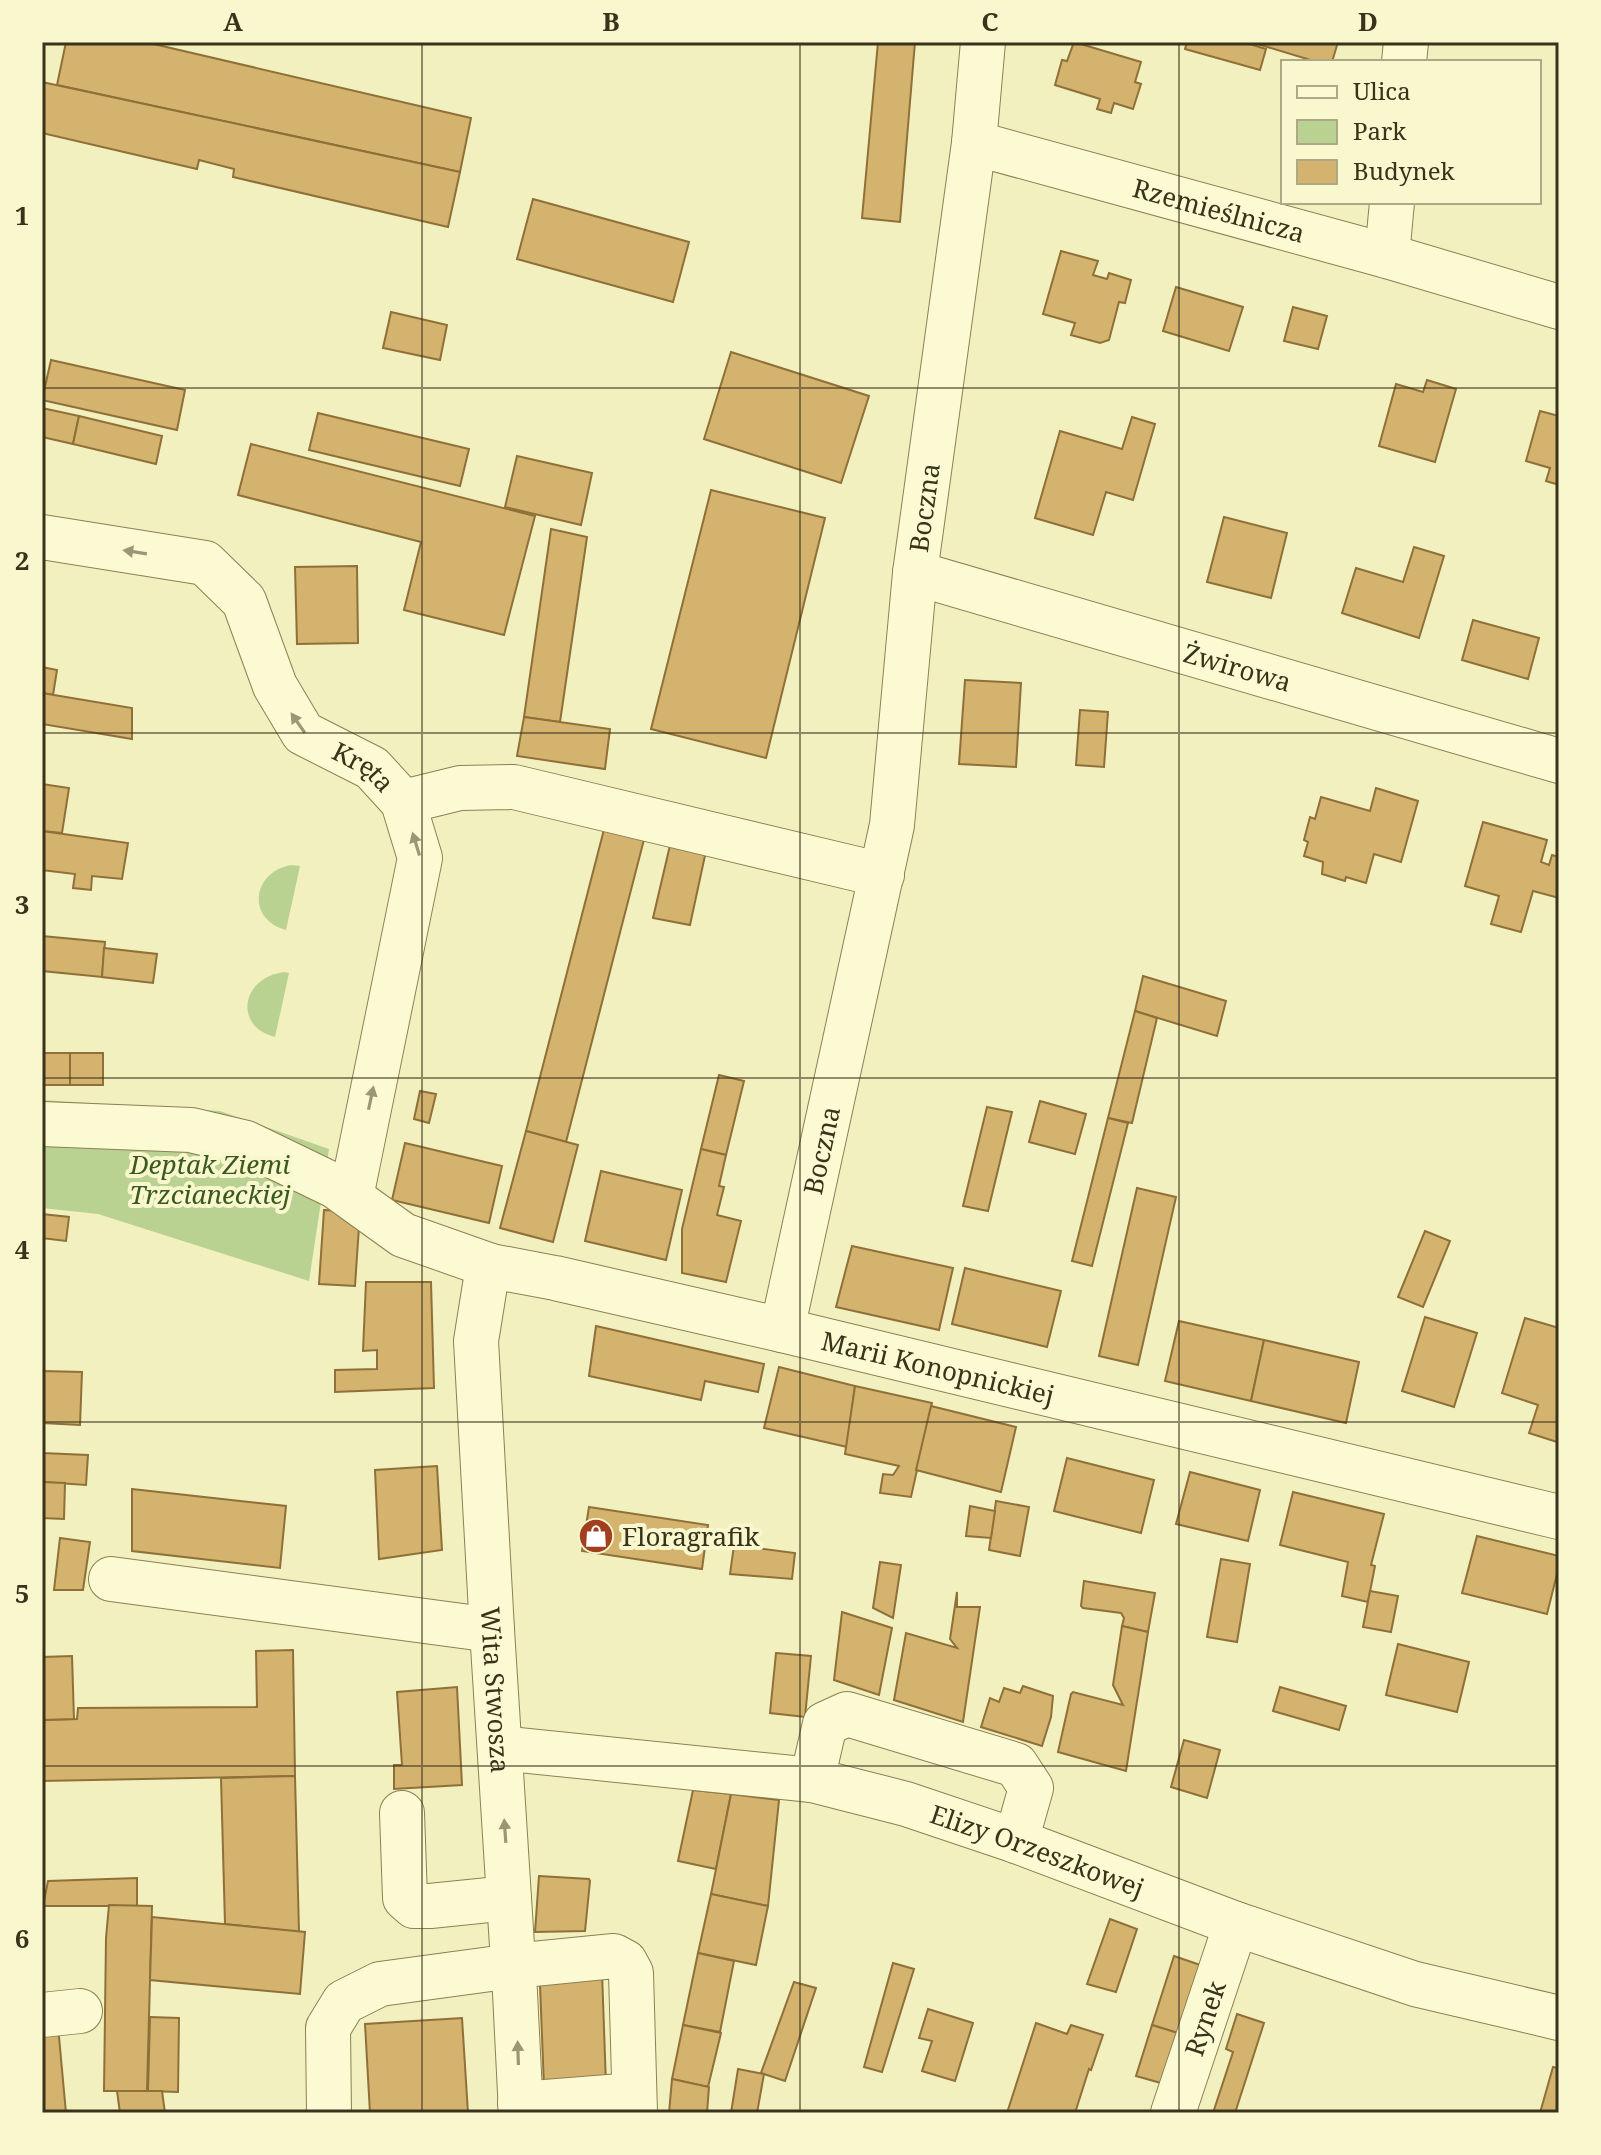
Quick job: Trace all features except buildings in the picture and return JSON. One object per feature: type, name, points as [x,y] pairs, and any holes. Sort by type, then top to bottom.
[{"type":"street","points":[[974,143],[983,42]]},
{"type":"street","name":"Rzemieślnicza","points":[[974,143],[1387,256],[1559,307]]},
{"type":"street","name":"Boczna","points":[[782,1330],[892,825],[915,573],[974,143]]},
{"type":"street","points":[[1387,256],[1392,204]]},
{"type":"street","name":"Kręta","points":[[42,537],[205,563],[244,601],[275,686],[303,733],[372,768],[403,802],[420,858],[353,1186]]},
{"type":"street","name":"Żwirowa","points":[[915,573],[1559,761]]},
{"type":"street","points":[[403,802],[460,788],[514,787],[882,875]]},
{"type":"street","name":"Marii Konopnickiej","points":[[42,1124],[191,1130],[246,1143],[322,1179],[353,1186],[403,1235],[491,1266],[782,1330],[1559,1517]]},
{"type":"street","name":"Wita Stwosza","points":[[491,1266],[476,1341],[520,2108]]},
{"type":"street","points":[[111,1579],[492,1630]]},
{"type":"street","points":[[812,1780],[825,1724],[847,1714],[1016,1765],[1031,1788],[1016,1841]]},
{"type":"street","name":"Elizy Orzeszkowej","points":[[500,1748],[812,1780],[906,1804],[1016,1841],[1236,1924],[1415,1984],[1559,2018]]},
{"type":"street","points":[[402,1813],[405,1898],[414,1906],[509,1898]]},
{"type":"street","name":"Rynek","points":[[1173,2113],[1236,1924]]},
{"type":"street","points":[[329,2113],[328,2028],[344,2002],[380,1984],[598,1957],[614,1956],[625,1962],[631,1973],[634,2104],[520,2108]]},
{"type":"green space","points":[[300,866],[286,930],[264,916],[259,896],[268,877],[278,869]]},
{"type":"green space","points":[[284,972],[289,973],[275,1037],[262,1032],[253,1023],[248,1014],[248,1003],[258,983]]},
{"type":"green space","name":"Deptak Ziemi Trzcianeckiej","points":[[42,1100],[220,1111],[329,1149],[309,1281],[98,1214],[42,1208]]},
{"type":"place","name":"Floragrafik","points":[[596,1536]]}]
